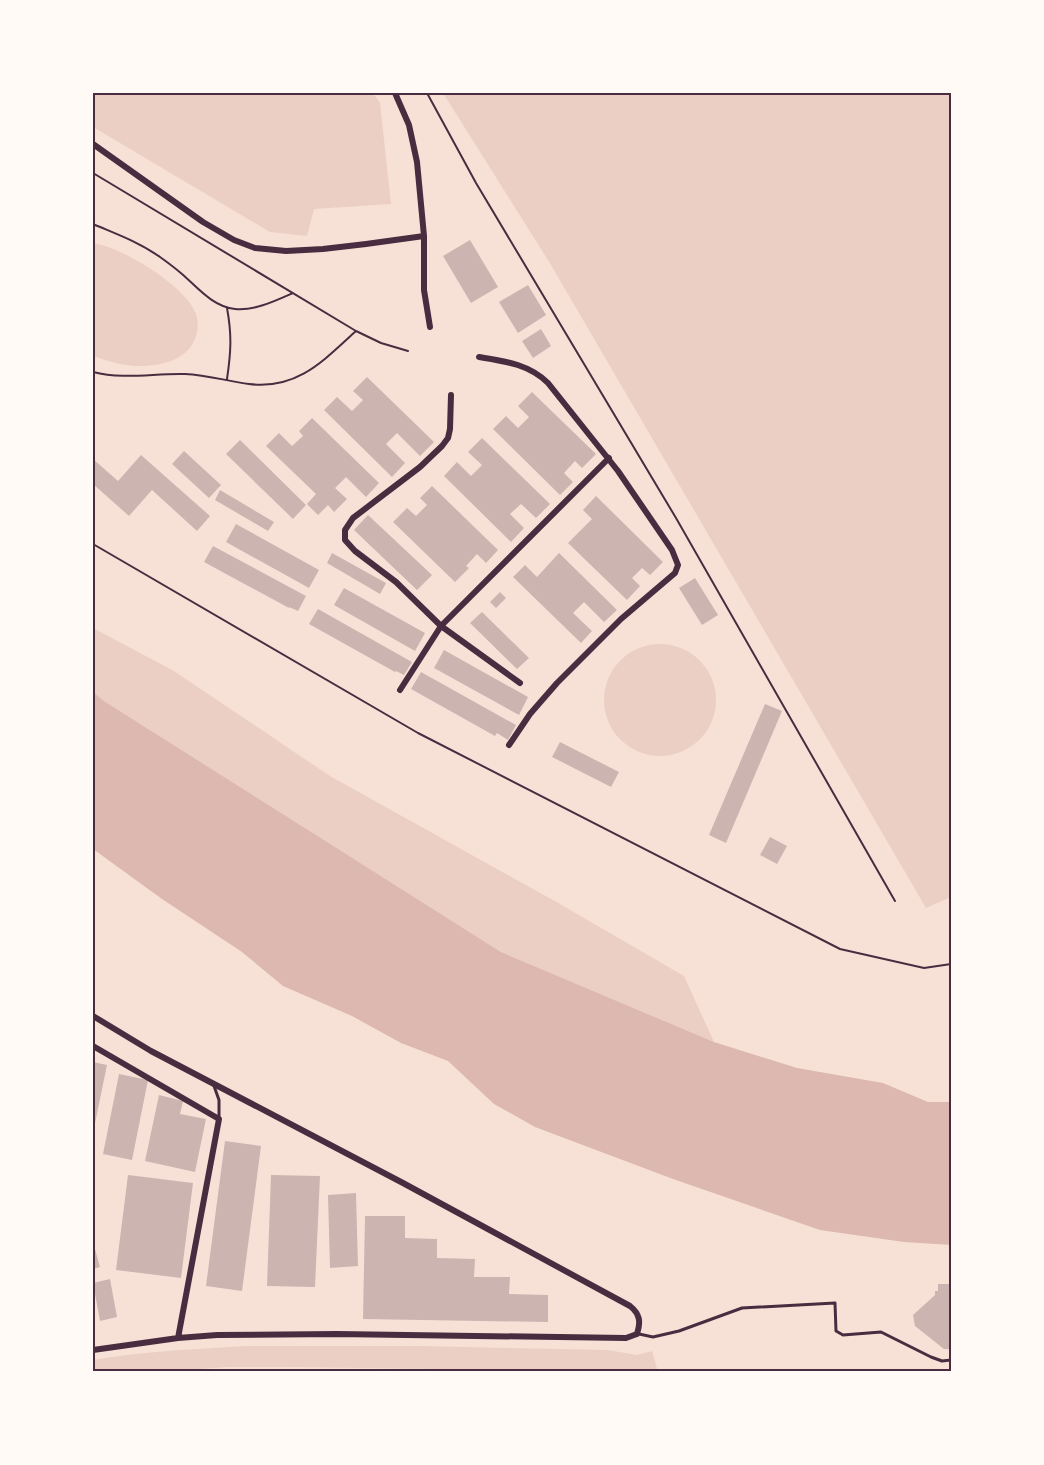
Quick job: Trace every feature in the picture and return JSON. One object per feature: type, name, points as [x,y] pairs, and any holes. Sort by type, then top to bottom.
[{"type":"street","points":[[395,93],[414,144],[424,236],[424,290],[430,327]]},
{"type":"street","points":[[93,144],[203,222],[234,240],[255,248],[303,250],[424,236]]},
{"type":"street","points":[[479,357],[520,366],[543,378],[609,459],[677,560],[677,569],[671,577],[621,619],[557,682],[530,714],[509,745]]},
{"type":"street","points":[[451,395],[448,438],[420,467],[358,513],[349,522],[344,532],[345,540],[351,548],[390,577],[441,626],[520,683]]},
{"type":"street","points":[[400,690],[441,626],[609,459]]},
{"type":"street","points":[[93,1016],[151,1051],[403,1183],[630,1306],[638,1313],[640,1324],[637,1334],[626,1338],[337,1334],[217,1335],[93,1350]]},
{"type":"street","points":[[93,1046],[219,1119],[178,1338]]},
{"type":"lane","points":[[212,1083],[219,1100],[219,1119]]},
{"type":"lane","points":[[637,1334],[653,1337],[679,1331],[742,1308],[835,1303],[836,1331],[843,1335],[881,1332],[931,1357],[942,1361],[951,1360]]},
{"type":"path","points":[[427,93],[476,183],[682,528],[895,901]]},
{"type":"path","points":[[93,173],[356,332],[408,351]]},
{"type":"path","points":[[93,224],[139,243],[152,251],[204,294],[227,308],[245,309],[292,293]]},
{"type":"path","points":[[227,308],[231,330],[227,380]]},
{"type":"path","points":[[93,372],[121,377],[198,375],[264,385],[281,383],[293,380],[311,370],[356,332]]},
{"type":"path","points":[[93,544],[418,733],[840,949],[924,968],[951,964]]},
{"type":"shaded area","points":[[93,93],[373,93],[380,103],[391,204],[314,209],[307,236],[270,232],[93,127]]},
{"type":"shaded area","points":[[443,93],[951,93],[951,897],[926,908],[551,265]]},
{"type":"shaded area","points":[[93,243],[136,260],[167,280],[190,303],[197,317],[197,331],[189,349],[181,356],[162,364],[140,366],[120,364],[93,356]]},
{"type":"shaded area","points":[[93,628],[174,671],[330,776],[684,976],[714,1042],[501,952],[104,701],[93,692]]},
{"type":"shaded area","points":[[660,644],[681,648],[700,660],[712,679],[716,700],[712,721],[700,740],[681,752],[660,756],[639,752],[620,740],[608,721],[604,700],[608,679],[620,660],[639,648]]},
{"type":"shaded area","points":[[93,692],[501,952],[714,1042],[797,1068],[883,1083],[928,1102],[951,1102],[951,1245],[904,1242],[820,1230],[673,1179],[535,1127],[494,1104],[448,1061],[401,1043],[352,1016],[283,986],[242,952],[162,899],[93,849]]},
{"type":"shaded area","points":[[248,1346],[419,1346],[608,1350],[637,1355],[652,1351],[658,1372],[229,1367],[154,1372],[93,1372],[93,1360],[151,1352]]},
{"type":"building","points":[[470,240],[498,287],[471,303],[443,256]]},
{"type":"building","points":[[528,285],[546,315],[518,333],[499,302]]},
{"type":"building","points":[[541,329],[551,346],[533,358],[522,341]]},
{"type":"building","points":[[367,377],[434,442],[420,456],[397,433],[386,444],[405,463],[392,477],[324,410],[337,397],[352,411],[363,400],[353,391]]},
{"type":"building","points":[[532,392],[596,454],[582,468],[575,461],[564,473],[573,482],[560,495],[493,429],[506,416],[518,428],[529,417],[518,406]]},
{"type":"building","points":[[312,418],[379,483],[366,497],[346,477],[335,488],[347,499],[334,512],[328,505],[318,515],[307,504],[316,494],[266,446],[279,433],[292,446],[303,436],[299,431]]},
{"type":"building","points":[[482,438],[550,504],[536,518],[521,504],[510,514],[524,528],[511,542],[444,476],[457,462],[471,476],[482,465],[468,452]]},
{"type":"building","points":[[240,440],[306,505],[293,519],[226,454]]},
{"type":"building","points":[[184,451],[221,485],[209,498],[172,464]]},
{"type":"building","points":[[141,455],[210,516],[197,531],[152,490],[129,516],[93,484],[93,459],[118,481]]},
{"type":"building","points":[[432,486],[498,550],[486,563],[477,554],[466,566],[469,568],[455,582],[393,522],[407,508],[416,516],[427,505],[420,498]]},
{"type":"building","points":[[220,490],[274,522],[268,531],[215,500]]},
{"type":"building","points":[[596,496],[663,562],[650,575],[642,568],[632,578],[640,586],[627,600],[568,543],[592,519],[583,510]]},
{"type":"building","points":[[368,515],[432,575],[417,590],[354,530]]},
{"type":"building","points":[[236,524],[319,570],[309,588],[226,542]]},
{"type":"building","points":[[213,546],[306,596],[298,611],[204,562]]},
{"type":"building","points":[[332,553],[386,583],[380,594],[327,563]]},
{"type":"building","points":[[559,553],[617,610],[604,622],[584,602],[573,613],[592,631],[581,643],[513,577],[525,565],[537,577]]},
{"type":"building","points":[[695,578],[718,615],[702,625],[679,588]]},
{"type":"building","points":[[344,588],[425,633],[415,651],[334,605]]},
{"type":"building","points":[[500,592],[506,598],[496,608],[490,602]]},
{"type":"building","points":[[318,609],[412,662],[404,675],[309,624]]},
{"type":"building","points":[[482,612],[529,658],[517,669],[470,623]]},
{"type":"building","points":[[444,650],[528,697],[519,715],[434,668]]},
{"type":"building","points":[[421,672],[516,725],[508,740],[497,733],[495,736],[411,689]]},
{"type":"building","points":[[765,704],[782,711],[726,843],[709,835]]},
{"type":"building","points":[[560,742],[619,772],[611,787],[552,757]]},
{"type":"building","points":[[770,837],[787,846],[777,864],[760,855]]},
{"type":"building","points":[[93,1062],[107,1065],[94,1128],[93,1128]]},
{"type":"building","points":[[119,1074],[148,1080],[132,1160],[103,1154]]},
{"type":"building","points":[[159,1095],[183,1101],[180,1114],[206,1119],[195,1172],[145,1161]]},
{"type":"building","points":[[225,1141],[261,1146],[242,1291],[206,1286]]},
{"type":"building","points":[[128,1175],[193,1183],[181,1278],[116,1270]]},
{"type":"building","points":[[271,1175],[320,1176],[315,1287],[267,1286]]},
{"type":"building","points":[[356,1193],[358,1266],[330,1268],[328,1195]]},
{"type":"building","points":[[365,1216],[405,1216],[405,1238],[437,1239],[437,1258],[475,1259],[474,1277],[510,1277],[509,1294],[548,1295],[548,1322],[363,1319]]},
{"type":"building","points":[[93,1242],[100,1267],[93,1269]]},
{"type":"building","points":[[110,1279],[117,1317],[100,1321],[93,1283]]},
{"type":"building","points":[[938,1284],[951,1284],[951,1349],[944,1349],[915,1326],[913,1315],[935,1295],[935,1291],[938,1291]]}]
